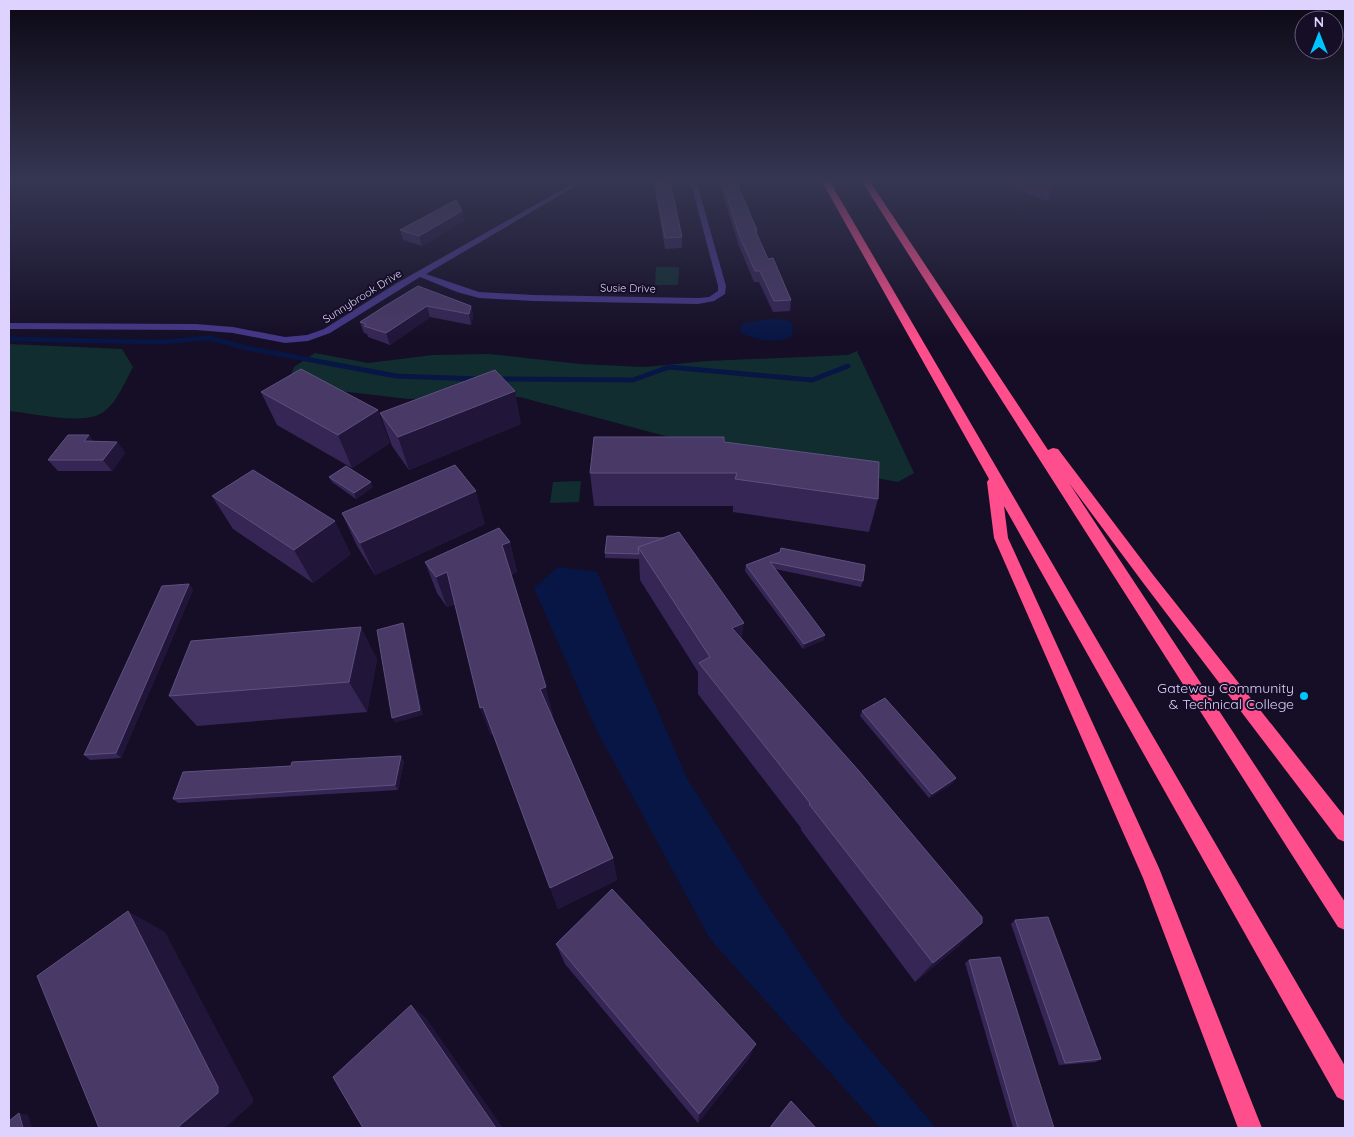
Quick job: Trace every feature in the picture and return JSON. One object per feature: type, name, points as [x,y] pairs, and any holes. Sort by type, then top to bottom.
[{"type":"highway","points":[[855,233],[1345,1089]]},
{"type":"highway","points":[[900,233],[1345,920]]},
{"type":"highway","points":[[976,350],[1150,580],[1345,832]]},
{"type":"highway","points":[[994,476],[1001,538],[1152,875],[1250,1128]]},
{"type":"street","name":"Sunnybrook Drive","points":[[9,326],[196,327],[233,330],[285,340],[301,339],[327,331],[419,274],[490,233]]},
{"type":"street","name":"Susie Drive","points":[[419,274],[460,290],[479,295],[698,301],[718,297],[722,292],[708,233]]},
{"type":"green space","points":[[656,267],[679,267],[678,285],[655,285]]},
{"type":"green space","points":[[9,344],[122,349],[133,367],[115,400],[100,414],[91,417],[68,418],[9,411]]},
{"type":"green space","points":[[857,351],[914,473],[898,482],[691,443],[520,397],[409,399],[287,385],[294,367],[315,353],[368,363],[433,355],[489,354],[580,364],[645,367],[707,361],[848,355]]},
{"type":"green space","points":[[581,481],[579,502],[550,503],[553,482]]},
{"type":"shaded area","points":[[770,319],[789,321],[793,326],[791,337],[779,340],[766,340],[753,338],[741,333],[743,323]]},
{"type":"shaded area","points":[[558,567],[597,572],[688,780],[763,899],[844,1019],[936,1128],[880,1128],[710,939],[596,729],[534,588]]},
{"type":"building","points":[[410,233],[424,233],[419,236]]},
{"type":"building","points":[[664,233],[681,233],[682,237],[665,238]]},
{"type":"building","points":[[738,233],[756,233],[768,259],[773,258],[791,300],[774,301],[760,271],[755,271]]},
{"type":"building","points":[[418,286],[471,306],[469,314],[427,306],[386,333],[364,326],[366,324],[360,322],[385,306]]},
{"type":"building","points":[[301,369],[378,410],[338,435],[261,392]]},
{"type":"building","points":[[495,370],[515,391],[398,437],[380,413]]},
{"type":"building","points":[[68,435],[89,435],[84,441],[117,442],[103,460],[48,460]]},
{"type":"building","points":[[594,437],[724,437],[724,442],[879,462],[878,499],[735,479],[737,473],[590,473]]},
{"type":"building","points":[[455,465],[476,491],[360,543],[342,513]]},
{"type":"building","points":[[346,466],[371,482],[354,493],[329,477]]},
{"type":"building","points":[[253,470],[335,521],[294,550],[212,496]]},
{"type":"building","points":[[499,528],[510,542],[502,545],[546,687],[540,689],[613,858],[550,888],[483,707],[480,708],[447,572],[436,577],[425,562]]},
{"type":"building","points":[[679,532],[744,623],[732,628],[859,771],[982,917],[982,923],[933,963],[699,663],[710,657],[638,547]]},
{"type":"building","points":[[607,536],[664,538],[638,547],[639,554],[605,553]]},
{"type":"building","points":[[781,548],[865,565],[863,581],[770,562],[825,635],[804,644],[746,565],[780,552]]},
{"type":"building","points":[[189,584],[116,753],[84,755],[162,586]]},
{"type":"building","points":[[403,623],[420,710],[392,718],[377,630]]},
{"type":"building","points":[[361,627],[349,682],[169,696],[191,641]]},
{"type":"building","points":[[885,698],[956,778],[932,794],[862,711]]},
{"type":"building","points":[[401,756],[395,785],[173,799],[183,772],[291,766],[292,762]]},
{"type":"building","points":[[612,889],[756,1044],[699,1114],[556,944]]},
{"type":"building","points":[[128,911],[218,1087],[218,1093],[177,1128],[99,1128],[37,976]]},
{"type":"building","points":[[1048,917],[1101,1059],[1065,1063],[1015,920]]},
{"type":"building","points":[[1000,957],[1054,1128],[1018,1128],[969,960]]},
{"type":"building","points":[[411,1005],[496,1128],[363,1128],[333,1077]]},
{"type":"building","points":[[791,1101],[816,1128],[770,1128]]},
{"type":"building","points":[[19,1113],[23,1128],[9,1128],[9,1121]]},
{"type":"waterway","points":[[9,339],[161,342],[210,338],[247,348],[396,376],[479,379]]},
{"type":"waterway","points":[[498,379],[633,380],[669,367],[812,380],[848,366]]},
{"type":"place","name":"Gateway Community & Technical College","points":[[1304,696]]}]
